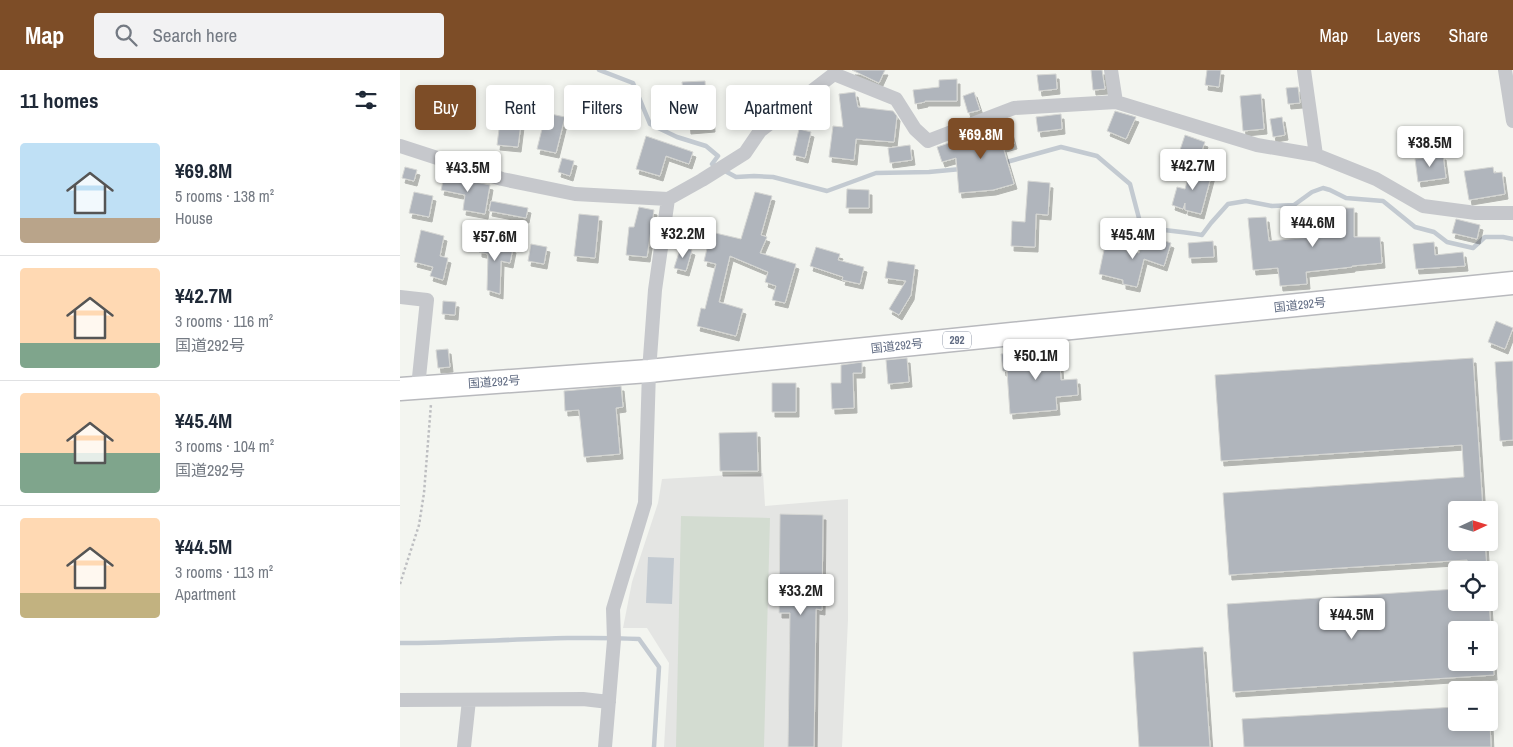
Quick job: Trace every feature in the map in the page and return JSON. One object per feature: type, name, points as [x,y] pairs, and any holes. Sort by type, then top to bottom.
[{"type":"highway","name":"国道292号","points":[[416,393],[1513,283]]},
{"type":"street","points":[[1111,70],[1116,102]]},
{"type":"street","points":[[1304,70],[1316,155]]},
{"type":"street","points":[[1506,70],[1513,121]]},
{"type":"street","points":[[400,146],[502,179],[574,194],[668,199],[745,153],[760,131],[835,72],[896,99],[915,129],[928,141],[1014,108],[1116,102],[1258,145],[1316,155],[1376,179],[1423,206],[1476,213],[1513,213]]},
{"type":"street","points":[[605,747],[614,640],[613,609],[645,502],[649,371],[655,290],[668,199]]},
{"type":"street","points":[[400,298],[427,300],[416,393]]},
{"type":"street","points":[[400,700],[583,699],[609,702]]},
{"type":"street","points":[[464,747],[469,700]]},
{"type":"path","points":[[400,584],[419,525],[424,493],[416,393]]},
{"type":"shaded area","points":[[763,473],[765,506],[848,499],[848,620],[842,747],[664,747],[669,663],[647,628],[623,628],[632,582],[658,503],[662,479]]},
{"type":"shaded area","points":[[681,516],[770,518],[764,747],[676,747]]},
{"type":"shaded area","points":[[648,557],[674,558],[672,604],[646,603]]},
{"type":"building","points":[[852,70],[885,70],[879,83]]},
{"type":"building","points":[[1091,70],[1102,70],[1105,89],[1093,90]]},
{"type":"building","points":[[1207,70],[1221,70],[1219,87],[1205,85]]},
{"type":"building","points":[[1056,74],[1057,89],[1039,91],[1037,75]]},
{"type":"building","points":[[957,79],[957,101],[925,101],[915,104],[913,90],[939,87],[939,80]]},
{"type":"building","points":[[705,81],[705,85],[682,85],[682,82]]},
{"type":"building","points":[[1298,87],[1300,103],[1288,104],[1286,88]]},
{"type":"building","points":[[855,92],[858,107],[893,111],[897,116],[894,142],[856,139],[854,160],[829,157],[833,126],[843,127],[839,94]]},
{"type":"building","points":[[974,92],[980,110],[968,113],[963,96]]},
{"type":"building","points":[[1261,94],[1264,129],[1243,131],[1240,96]]},
{"type":"building","points":[[1115,111],[1136,117],[1126,139],[1107,131]]},
{"type":"building","points":[[1061,114],[1062,129],[1038,132],[1036,117]]},
{"type":"building","points":[[554,115],[564,117],[556,153],[537,149],[542,130],[554,130]]},
{"type":"building","points":[[1282,117],[1285,135],[1273,137],[1270,119]]},
{"type":"building","points":[[1008,123],[1014,144],[1003,147],[1014,184],[993,190],[959,193],[956,158],[942,162],[937,147]]},
{"type":"building","points":[[499,130],[520,130],[518,147],[497,145]]},
{"type":"building","points":[[799,130],[811,132],[805,158],[793,155]]},
{"type":"building","points":[[1185,135],[1205,142],[1200,156],[1180,150]]},
{"type":"building","points":[[646,136],[693,152],[689,164],[666,156],[660,176],[636,169]]},
{"type":"building","points":[[910,145],[912,160],[890,163],[888,148]]},
{"type":"building","points":[[1443,155],[1446,178],[1418,182],[1415,159]]},
{"type":"building","points":[[562,158],[574,161],[570,176],[558,172]]},
{"type":"building","points":[[405,167],[417,170],[414,181],[402,178]]},
{"type":"building","points":[[1191,167],[1212,173],[1201,214],[1185,210],[1185,203],[1183,209],[1172,205],[1177,187],[1185,189]]},
{"type":"building","points":[[1493,167],[1494,173],[1502,172],[1505,194],[1469,200],[1464,171]]},
{"type":"building","points":[[445,173],[457,176],[456,178],[490,185],[485,214],[463,210],[465,195],[441,190]]},
{"type":"building","points":[[1028,181],[1050,183],[1048,215],[1036,214],[1035,247],[1011,246],[1012,221],[1025,222]]},
{"type":"building","points":[[847,189],[869,190],[869,208],[846,208]]},
{"type":"building","points":[[414,192],[433,196],[429,217],[409,213]]},
{"type":"building","points":[[755,192],[772,196],[761,235],[767,237],[760,253],[796,264],[785,303],[772,300],[776,286],[765,282],[768,272],[730,256],[719,302],[743,309],[736,336],[697,326],[701,308],[705,309],[716,264],[704,261],[711,232],[741,239]]},
{"type":"building","points":[[491,201],[528,208],[526,218],[489,211]]},
{"type":"building","points":[[639,207],[654,210],[647,257],[626,255],[629,227],[634,227]]},
{"type":"building","points":[[1322,208],[1354,208],[1354,237],[1380,237],[1382,263],[1306,272],[1307,284],[1280,286],[1278,268],[1253,270],[1248,218],[1266,217],[1269,241],[1322,236]]},
{"type":"building","points":[[579,214],[599,216],[595,258],[574,256]]},
{"type":"building","points":[[1456,219],[1480,225],[1477,239],[1452,233]]},
{"type":"building","points":[[421,230],[444,236],[440,256],[448,258],[443,280],[430,276],[433,267],[414,262]]},
{"type":"building","points":[[1145,234],[1171,243],[1164,266],[1144,259],[1137,287],[1123,284],[1123,280],[1099,274],[1105,245],[1139,253]]},
{"type":"building","points":[[479,239],[513,248],[510,263],[501,261],[500,294],[487,290],[488,254],[479,252]]},
{"type":"building","points":[[1213,241],[1214,257],[1189,258],[1188,243]]},
{"type":"building","points":[[1434,242],[1435,255],[1463,252],[1465,266],[1416,269],[1413,244]]},
{"type":"building","points":[[531,244],[547,247],[544,264],[528,261]]},
{"type":"building","points":[[681,246],[692,250],[686,271],[674,268]]},
{"type":"building","points":[[816,247],[840,254],[838,260],[864,267],[860,284],[842,280],[843,277],[810,266]]},
{"type":"building","points":[[888,261],[915,265],[911,295],[899,315],[889,309],[906,281],[885,278]]},
{"type":"building","points":[[443,301],[456,302],[455,315],[442,314]]},
{"type":"building","points":[[1496,321],[1513,328],[1505,349],[1488,342]]},
{"type":"building","points":[[448,349],[450,367],[438,368],[436,350]]},
{"type":"building","points":[[1059,350],[1061,380],[1077,379],[1078,395],[1056,397],[1057,410],[1010,414],[1007,371],[1003,371],[1001,354]]},
{"type":"building","points":[[907,358],[909,382],[888,384],[886,360]]},
{"type":"building","points":[[1473,358],[1482,501],[1448,501],[1448,551],[1486,551],[1486,561],[1448,561],[1229,575],[1223,493],[1464,477],[1462,445],[1221,461],[1215,375]]},
{"type":"building","points":[[1513,361],[1513,440],[1500,441],[1495,362]]},
{"type":"building","points":[[862,362],[862,373],[853,373],[854,408],[832,409],[831,383],[841,383],[841,365]]},
{"type":"building","points":[[772,383],[796,383],[796,412],[772,412]]},
{"type":"building","points":[[621,386],[623,407],[616,408],[620,454],[584,457],[579,410],[565,411],[564,391]]},
{"type":"building","points":[[757,432],[758,471],[720,471],[719,433]]},
{"type":"building","points":[[780,514],[823,515],[822,610],[816,609],[814,747],[788,747],[790,613],[779,613]]},
{"type":"building","points":[[1448,590],[1448,611],[1490,611],[1490,621],[1448,621],[1448,671],[1494,671],[1494,675],[1233,692],[1227,604]]},
{"type":"building","points":[[1203,647],[1210,747],[1139,747],[1133,652]]},
{"type":"building","points":[[1448,707],[1448,731],[1490,731],[1491,747],[1244,747],[1242,719]]},
{"type":"waterway","points":[[599,70],[633,83],[650,124],[677,137],[706,146],[718,156],[712,164],[736,177],[773,177],[827,191],[876,173],[961,169]]},
{"type":"waterway","points":[[1003,163],[1061,147],[1097,156],[1130,184],[1141,226],[1156,229],[1202,235],[1228,204],[1246,201],[1272,206],[1294,205],[1312,192],[1323,188],[1346,198],[1383,201],[1415,227],[1434,232],[1447,242],[1473,248],[1485,237],[1513,239]]},
{"type":"waterway","points":[[400,643],[579,638],[639,639],[659,667],[654,747]]}]
